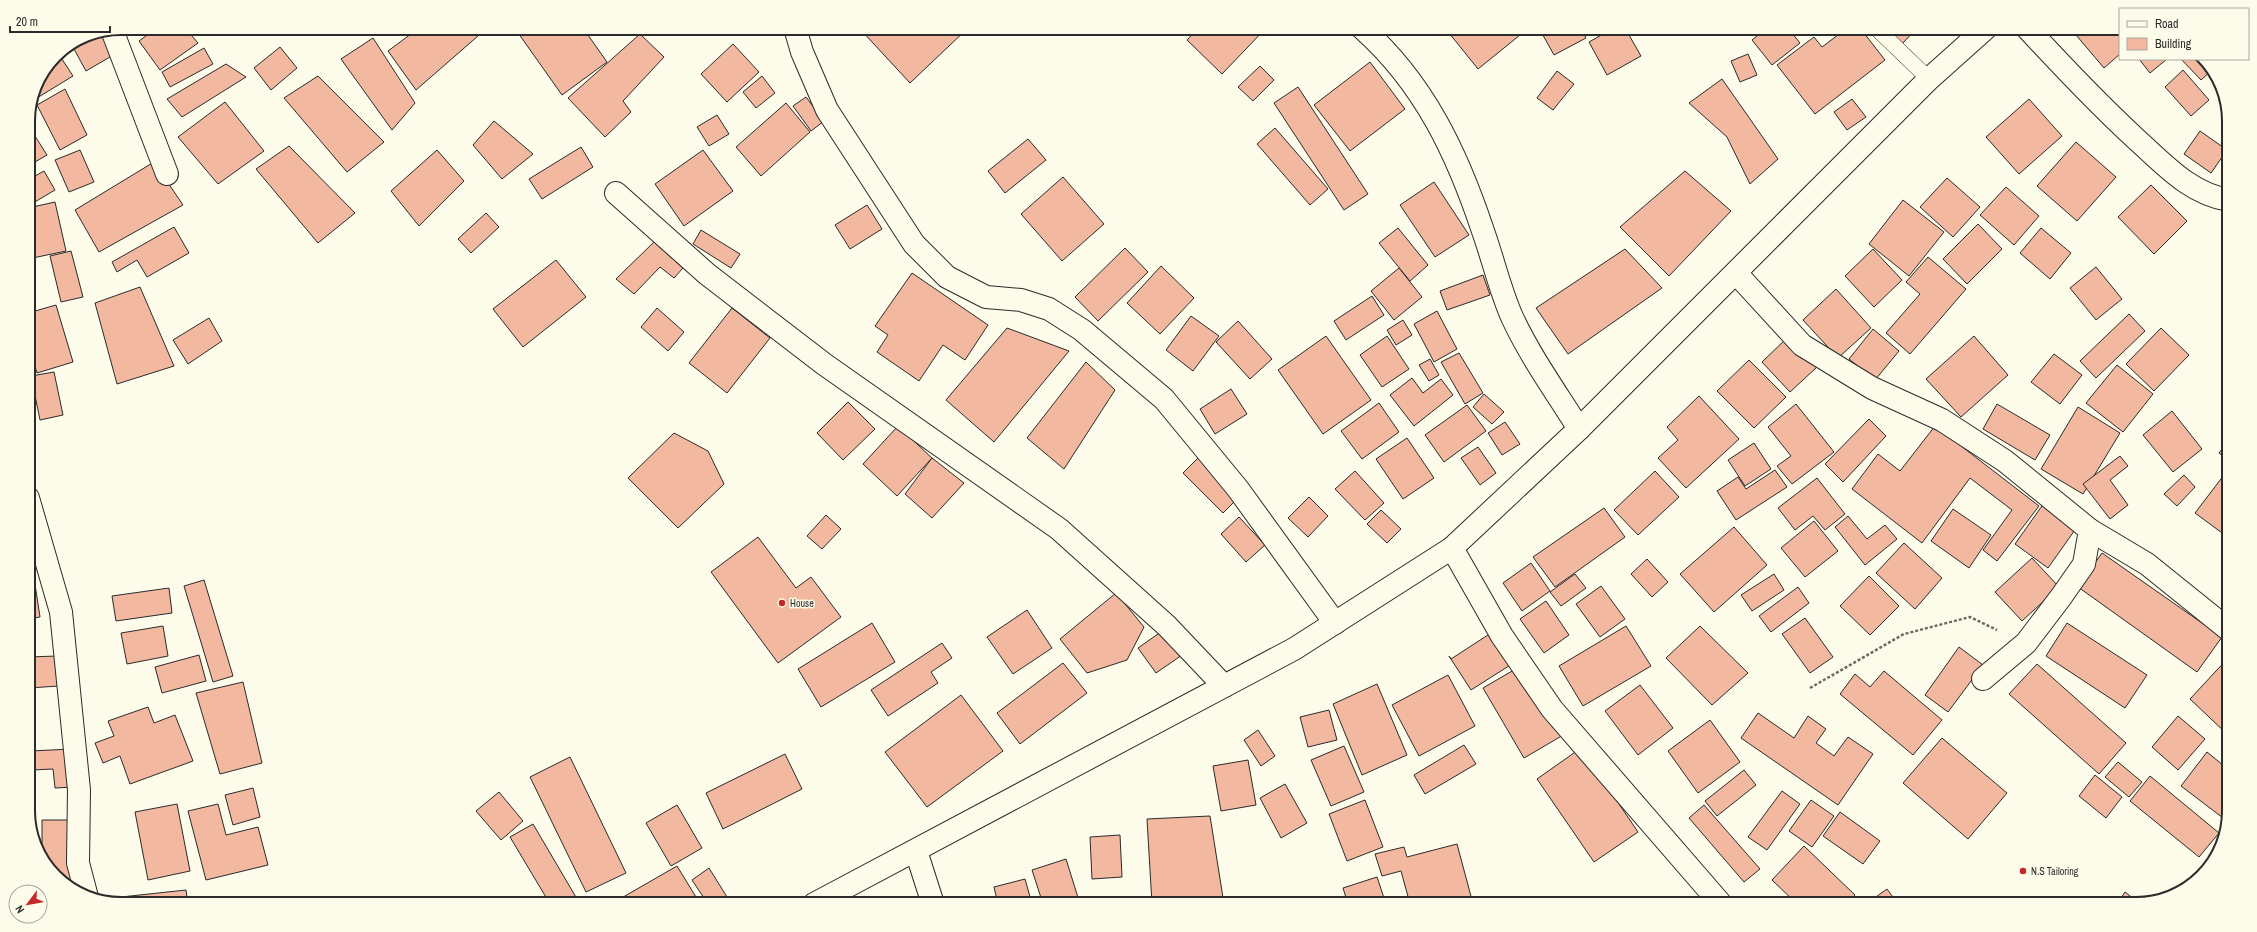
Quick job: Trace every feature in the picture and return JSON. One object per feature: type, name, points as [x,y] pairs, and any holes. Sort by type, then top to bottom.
[{"type":"street","points":[[114,35],[167,174]]},
{"type":"street","points":[[797,35],[802,52],[827,110],[914,244],[947,277],[986,297],[1021,300],[1050,309],[1082,330],[1164,399],[1238,489],[1335,623]]},
{"type":"street","points":[[1370,35],[1379,43],[1411,81],[1437,120],[1458,164],[1512,316],[1525,342],[1579,429]]},
{"type":"street","points":[[827,897],[1294,649],[1452,548],[1579,429],[1929,79],[1978,35]]},
{"type":"street","points":[[2033,35],[2090,97],[2179,179],[2212,197],[2222,199]]},
{"type":"street","points":[[616,193],[707,274],[824,364],[1059,529],[1167,626],[1224,686]]},
{"type":"street","points":[[1736,273],[1802,345],[1872,388],[1942,420],[2005,460],[2090,530],[2147,564],[2222,624]]},
{"type":"street","points":[[35,522],[61,612],[80,790],[78,863],[85,889]]},
{"type":"street","points":[[1983,679],[2026,643],[2084,564],[2090,530]]},
{"type":"street","points":[[1452,548],[1502,636],[1552,709],[1715,897]]},
{"type":"street","points":[[916,851],[931,897]]},
{"type":"lane","points":[[1883,35],[1929,79]]},
{"type":"path","points":[[1810,688],[1904,634],[1970,617],[2026,643]]},
{"type":"building","points":[[147,35],[191,35],[198,43],[160,70],[139,41]]},
{"type":"building","points":[[410,35],[479,35],[416,90],[388,51]]},
{"type":"building","points":[[520,35],[588,35],[607,62],[562,95]]},
{"type":"building","points":[[639,35],[641,35],[664,57],[623,101],[631,112],[605,137],[568,98]]},
{"type":"building","points":[[866,35],[961,35],[910,83]]},
{"type":"building","points":[[1192,35],[1259,35],[1222,74],[1187,40]]},
{"type":"building","points":[[1451,35],[1520,35],[1478,69]]},
{"type":"building","points":[[1543,35],[1584,35],[1586,38],[1554,55]]},
{"type":"building","points":[[1602,35],[1629,35],[1641,56],[1607,75],[1589,42]]},
{"type":"building","points":[[1758,35],[1794,35],[1800,43],[1772,65],[1752,40]]},
{"type":"building","points":[[1838,35],[1865,35],[1885,60],[1815,114],[1777,65],[1814,37],[1822,47]]},
{"type":"building","points":[[1892,35],[1910,35],[1902,44]]},
{"type":"building","points":[[2076,35],[2119,35],[2119,55],[2104,68]]},
{"type":"building","points":[[111,36],[127,47],[86,71],[74,49],[83,44]]},
{"type":"building","points":[[373,38],[415,103],[392,130],[341,59]]},
{"type":"building","points":[[733,44],[759,72],[727,102],[701,74]]},
{"type":"building","points":[[280,47],[297,68],[271,90],[254,68]]},
{"type":"building","points":[[204,48],[213,64],[170,87],[162,72]]},
{"type":"building","points":[[1748,54],[1757,75],[1740,82],[1731,61]]},
{"type":"building","points":[[62,58],[73,76],[39,97],[44,83]]},
{"type":"building","points":[[2140,60],[2166,60],[2150,73]]},
{"type":"building","points":[[2182,60],[2197,60],[2207,74],[2201,80]]},
{"type":"building","points":[[1370,62],[1405,109],[1350,151],[1314,105]]},
{"type":"building","points":[[226,64],[246,77],[182,117],[167,99]]},
{"type":"building","points":[[1260,66],[1274,80],[1253,101],[1238,87]]},
{"type":"building","points":[[2183,70],[2209,100],[2191,116],[2165,87]]},
{"type":"building","points":[[1557,71],[1574,84],[1553,110],[1537,98]]},
{"type":"building","points":[[318,76],[384,142],[347,172],[284,98]]},
{"type":"building","points":[[762,76],[775,93],[756,108],[743,92]]},
{"type":"building","points":[[1722,79],[1778,159],[1750,184],[1727,137],[1689,103]]},
{"type":"building","points":[[1298,87],[1368,194],[1344,210],[1274,103]]},
{"type":"building","points":[[65,89],[87,135],[60,150],[37,105]]},
{"type":"building","points":[[806,97],[824,121],[811,131],[793,106]]},
{"type":"building","points":[[1852,99],[1866,117],[1847,130],[1834,112]]},
{"type":"building","points":[[2029,99],[2062,136],[2019,174],[1986,137]]},
{"type":"building","points":[[225,102],[264,151],[218,184],[178,137]]},
{"type":"building","points":[[786,103],[810,132],[761,176],[736,147]]},
{"type":"building","points":[[717,115],[729,134],[709,146],[697,127]]},
{"type":"building","points":[[494,121],[533,154],[502,179],[473,145]]},
{"type":"building","points":[[1275,128],[1328,189],[1310,205],[1257,144]]},
{"type":"building","points":[[2200,131],[2222,146],[2222,157],[2211,173],[2184,154]]},
{"type":"building","points":[[35,136],[47,155],[35,162]]},
{"type":"building","points":[[1028,139],[1046,160],[1005,193],[988,171]]},
{"type":"building","points":[[2076,142],[2116,177],[2077,221],[2037,186]]},
{"type":"building","points":[[289,146],[355,213],[318,243],[256,169]]},
{"type":"building","points":[[581,147],[593,167],[542,199],[529,179]]},
{"type":"building","points":[[80,150],[94,182],[69,192],[55,160]]},
{"type":"building","points":[[437,150],[464,181],[419,226],[391,191]]},
{"type":"building","points":[[703,150],[733,191],[684,226],[655,184]]},
{"type":"building","points":[[154,162],[183,205],[99,252],[75,210]]},
{"type":"building","points":[[44,171],[55,190],[35,202],[35,176]]},
{"type":"building","points":[[1685,171],[1731,211],[1669,276],[1620,227]]},
{"type":"building","points":[[1063,177],[1104,224],[1062,261],[1021,214]]},
{"type":"building","points":[[1947,178],[1980,207],[1953,237],[1920,207]]},
{"type":"building","points":[[1434,182],[1469,235],[1435,257],[1400,205]]},
{"type":"building","points":[[2151,185],[2187,221],[2154,254],[2118,217]]},
{"type":"building","points":[[2006,187],[2039,216],[2014,245],[1980,215]]},
{"type":"building","points":[[1903,200],[1944,232],[1909,276],[1869,244]]},
{"type":"building","points":[[55,202],[66,251],[35,258],[35,206]]},
{"type":"building","points":[[867,205],[882,229],[850,249],[835,225]]},
{"type":"building","points":[[486,213],[499,227],[471,253],[458,239]]},
{"type":"building","points":[[1978,224],[2002,249],[1967,284],[1943,259]]},
{"type":"building","points":[[174,227],[189,253],[147,277],[137,260],[117,272],[112,262]]},
{"type":"building","points":[[1398,228],[1428,265],[1410,281],[1379,243]]},
{"type":"building","points":[[2041,228],[2071,253],[2050,279],[2020,253]]},
{"type":"building","points":[[701,230],[740,254],[731,268],[693,244]]},
{"type":"building","points":[[654,242],[683,268],[674,278],[660,267],[634,294],[616,279]]},
{"type":"building","points":[[1125,248],[1148,272],[1098,321],[1075,297]]},
{"type":"building","points":[[1625,249],[1662,288],[1568,354],[1536,308]]},
{"type":"building","points":[[1873,249],[1902,280],[1874,307],[1845,276]]},
{"type":"building","points":[[71,251],[83,297],[61,302],[50,256]]},
{"type":"building","points":[[1928,257],[1966,289],[1910,354],[1886,333],[1920,294],[1906,282]]},
{"type":"building","points":[[556,260],[586,297],[523,347],[493,309]]},
{"type":"building","points":[[1161,266],[1194,298],[1160,334],[1127,303]]},
{"type":"building","points":[[2096,267],[2122,299],[2096,320],[2070,288]]},
{"type":"building","points":[[1399,268],[1422,297],[1394,320],[1371,291]]},
{"type":"building","points":[[912,273],[988,325],[965,360],[943,345],[919,381],[877,352],[888,335],[875,326]]},
{"type":"building","points":[[1483,275],[1490,295],[1447,310],[1440,291]]},
{"type":"building","points":[[140,287],[174,366],[117,384],[95,303]]},
{"type":"building","points":[[1836,289],[1871,328],[1838,358],[1803,320]]},
{"type":"building","points":[[1372,296],[1384,315],[1346,340],[1334,321]]},
{"type":"building","points":[[56,305],[73,362],[37,373],[35,367],[35,311]]},
{"type":"building","points":[[657,308],[684,332],[668,351],[641,327]]},
{"type":"building","points":[[732,308],[770,338],[727,393],[689,363]]},
{"type":"building","points":[[1437,311],[1457,349],[1434,362],[1414,324]]},
{"type":"building","points":[[2129,314],[2145,331],[2096,378],[2080,361]]},
{"type":"building","points":[[1191,316],[1219,336],[1193,371],[1166,350]]},
{"type":"building","points":[[209,318],[222,341],[188,364],[173,340]]},
{"type":"building","points":[[1403,320],[1412,335],[1396,345],[1387,330]]},
{"type":"building","points":[[1238,321],[1272,359],[1250,379],[1216,342]]},
{"type":"building","points":[[1007,328],[1069,351],[994,442],[946,400]]},
{"type":"building","points":[[2161,328],[2189,355],[2154,391],[2126,364]]},
{"type":"building","points":[[1873,329],[1899,351],[1875,380],[1849,359]]},
{"type":"building","points":[[1326,336],[1371,400],[1323,434],[1278,370]]},
{"type":"building","points":[[1387,336],[1409,369],[1382,387],[1360,355]]},
{"type":"building","points":[[1974,336],[2008,375],[1961,417],[1926,379]]},
{"type":"building","points":[[1788,337],[1817,367],[1790,392],[1762,362]]},
{"type":"building","points":[[1459,353],[1483,393],[1465,404],[1441,362]]},
{"type":"building","points":[[2054,354],[2082,375],[2060,404],[2031,382]]},
{"type":"building","points":[[1430,359],[1439,375],[1429,381],[1419,365]]},
{"type":"building","points":[[1749,360],[1786,397],[1754,428],[1717,391]]},
{"type":"building","points":[[1086,362],[1115,390],[1064,469],[1027,438]]},
{"type":"building","points":[[2117,365],[2153,394],[2123,432],[2086,403]]},
{"type":"building","points":[[54,372],[63,415],[40,420],[35,396],[35,375]]},
{"type":"building","points":[[1412,378],[1423,393],[1441,379],[1453,395],[1414,426],[1390,395]]},
{"type":"building","points":[[1231,389],[1247,414],[1215,434],[1200,409]]},
{"type":"building","points":[[1484,394],[1504,412],[1492,424],[1473,407]]},
{"type":"building","points":[[1699,396],[1739,439],[1686,488],[1658,458],[1678,440],[1667,427]]},
{"type":"building","points":[[848,402],[875,429],[843,460],[817,433]]},
{"type":"building","points":[[1379,403],[1399,432],[1362,459],[1341,431]]},
{"type":"building","points":[[1796,404],[1834,452],[1792,484],[1777,466],[1791,456],[1768,427]]},
{"type":"building","points":[[1997,404],[2050,435],[2035,460],[1983,429]]},
{"type":"building","points":[[1467,405],[1486,431],[1444,462],[1425,435]]},
{"type":"building","points":[[2078,407],[2120,433],[2083,494],[2041,469]]},
{"type":"building","points":[[2172,411],[2202,449],[2173,472],[2143,435]]},
{"type":"building","points":[[1869,419],[1886,436],[1843,482],[1825,464]]},
{"type":"building","points":[[1505,422],[1520,444],[1502,455],[1488,433]]},
{"type":"building","points":[[898,426],[932,458],[897,496],[863,464]]},
{"type":"building","points":[[1935,426],[2039,506],[1997,561],[1983,550],[2012,510],[1970,478],[1922,543],[1852,489],[1878,454],[1900,471]]},
{"type":"building","points":[[674,433],[708,451],[724,484],[678,528],[628,478]]},
{"type":"building","points":[[1407,438],[1434,478],[1403,499],[1376,459]]},
{"type":"building","points":[[1754,443],[1771,469],[1745,486],[1728,460]]},
{"type":"building","points":[[1478,447],[1496,473],[1480,485],[1461,458]]},
{"type":"building","points":[[1200,456],[1240,496],[1223,513],[1183,473]]},
{"type":"building","points":[[2120,456],[2128,466],[2110,480],[2128,505],[2110,519],[2083,484]]},
{"type":"building","points":[[932,458],[964,483],[932,518],[905,494]]},
{"type":"building","points":[[1775,470],[1787,487],[1736,520],[1717,491],[1738,477],[1746,489]]},
{"type":"building","points":[[1355,471],[1384,503],[1365,520],[1335,489]]},
{"type":"building","points":[[1655,471],[1679,497],[1638,535],[1614,510]]},
{"type":"building","points":[[2184,475],[2195,487],[2177,506],[2164,494]]},
{"type":"building","points":[[1817,478],[1845,514],[1825,530],[1813,516],[1795,530],[1778,508]]},
{"type":"building","points":[[2222,478],[2222,533],[2195,513]]},
{"type":"building","points":[[1309,497],[1328,516],[1308,537],[1288,518]]},
{"type":"building","points":[[2044,503],[2077,527],[2048,568],[2015,544]]},
{"type":"building","points":[[1604,508],[1625,537],[1555,587],[1533,557]]},
{"type":"building","points":[[1953,509],[1991,535],[1969,568],[1931,541]]},
{"type":"building","points":[[1381,510],[1401,529],[1387,543],[1367,524]]},
{"type":"building","points":[[826,515],[841,529],[822,549],[807,536]]},
{"type":"building","points":[[1848,516],[1867,539],[1885,525],[1897,539],[1865,565],[1835,527]]},
{"type":"building","points":[[1239,517],[1265,545],[1246,562],[1221,534]]},
{"type":"building","points":[[1814,521],[1838,551],[1805,577],[1781,548]]},
{"type":"building","points":[[1734,527],[1767,565],[1714,612],[1680,574]]},
{"type":"building","name":"House","points":[[758,537],[796,588],[811,577],[841,617],[778,663],[711,572]]},
{"type":"building","points":[[1904,543],[1942,578],[1915,609],[1876,573]]},
{"type":"building","points":[[2102,553],[2222,637],[2197,672],[2078,587]]},
{"type":"building","points":[[2032,558],[2059,587],[2022,621],[1995,592]]},
{"type":"building","points":[[1647,559],[1668,582],[1652,597],[1631,574]]},
{"type":"building","points":[[1531,563],[1550,591],[1522,611],[1503,583]]},
{"type":"building","points":[[1575,574],[1586,588],[1561,606],[1550,592]]},
{"type":"building","points":[[1774,574],[1784,590],[1752,611],[1741,595]]},
{"type":"building","points":[[1869,576],[1899,606],[1870,635],[1840,606]]},
{"type":"building","points":[[204,580],[233,676],[213,682],[184,586]]},
{"type":"building","points":[[35,584],[40,617],[35,618]]},
{"type":"building","points":[[1601,586],[1625,619],[1600,637],[1576,604]]},
{"type":"building","points":[[1798,587],[1809,603],[1771,632],[1759,616]]},
{"type":"building","points":[[169,588],[172,613],[116,621],[112,596]]},
{"type":"building","points":[[1116,593],[1144,627],[1127,660],[1087,673],[1060,639]]},
{"type":"building","points":[[1546,601],[1569,635],[1544,653],[1520,619]]},
{"type":"building","points":[[1027,610],[1052,648],[1013,674],[987,637]]},
{"type":"building","points":[[1805,618],[1833,657],[1810,673],[1782,634]]},
{"type":"building","points":[[872,623],[895,662],[821,707],[798,669]]},
{"type":"building","points":[[2067,623],[2147,675],[2125,708],[2046,656]]},
{"type":"building","points":[[163,626],[168,656],[127,664],[121,633]]},
{"type":"building","points":[[1626,626],[1651,666],[1583,706],[1559,666]]},
{"type":"building","points":[[1700,626],[1748,673],[1712,705],[1666,658]]},
{"type":"building","points":[[1168,627],[1185,653],[1156,673],[1138,648]]},
{"type":"building","points":[[1494,631],[1515,662],[1471,690],[1449,656],[1451,659]]},
{"type":"building","points":[[942,643],[952,658],[931,672],[938,683],[888,716],[871,690]]},
{"type":"building","points":[[1959,647],[1983,665],[1948,712],[1925,695]]},
{"type":"building","points":[[199,655],[206,681],[162,693],[155,667]]},
{"type":"building","points":[[57,656],[59,686],[35,688],[35,657]]},
{"type":"building","points":[[1063,663],[1087,693],[1020,744],[997,713]]},
{"type":"building","points":[[1524,664],[1565,734],[1524,758],[1483,688]]},
{"type":"building","points":[[2037,664],[2126,743],[2099,774],[2009,694]]},
{"type":"building","points":[[2222,665],[2222,729],[2190,699]]},
{"type":"building","points":[[1884,671],[1942,720],[1913,755],[1840,694],[1855,674],[1870,687]]},
{"type":"building","points":[[1448,675],[1475,726],[1419,756],[1392,705]]},
{"type":"building","points":[[243,682],[262,763],[220,774],[196,693]]},
{"type":"building","points":[[1377,684],[1407,755],[1362,775],[1333,704]]},
{"type":"building","points":[[1640,685],[1673,728],[1638,755],[1605,711]]},
{"type":"building","points":[[961,695],[1003,751],[927,807],[885,752]]},
{"type":"building","points":[[148,707],[154,723],[175,715],[193,761],[130,784],[120,756],[103,763],[95,743],[114,736],[108,721]]},
{"type":"building","points":[[1329,710],[1337,740],[1308,747],[1300,717]]},
{"type":"building","points":[[1758,713],[1794,738],[1808,716],[1826,729],[1816,743],[1834,756],[1848,737],[1873,754],[1838,805],[1741,738]]},
{"type":"building","points":[[2178,716],[2205,739],[2178,770],[2152,747]]},
{"type":"building","points":[[1710,720],[1740,762],[1698,793],[1668,751]]},
{"type":"building","points":[[1258,730],[1275,756],[1261,766],[1244,740]]},
{"type":"building","points":[[1942,738],[2007,793],[1968,839],[1903,783]]},
{"type":"building","points":[[1464,745],[1476,764],[1425,794],[1414,775]]},
{"type":"building","points":[[1344,746],[1364,792],[1331,806],[1311,760]]},
{"type":"building","points":[[1581,748],[1638,832],[1594,862],[1537,779]]},
{"type":"building","points":[[71,749],[74,787],[55,788],[53,769],[35,770],[35,751]]},
{"type":"building","points":[[2207,752],[2222,764],[2221,817],[2181,786]]},
{"type":"building","points":[[785,754],[802,789],[723,829],[706,793]]},
{"type":"building","points":[[570,757],[626,873],[586,892],[530,777]]},
{"type":"building","points":[[1248,760],[1256,805],[1221,811],[1213,766]]},
{"type":"building","points":[[2118,762],[2142,782],[2129,797],[2105,777]]},
{"type":"building","points":[[1744,770],[1756,785],[1717,816],[1705,801]]},
{"type":"building","points":[[2095,775],[2122,797],[2106,818],[2079,796]]},
{"type":"building","points":[[2150,776],[2219,833],[2199,857],[2130,801]]},
{"type":"building","points":[[1285,784],[1307,823],[1281,838],[1260,798]]},
{"type":"building","points":[[253,788],[260,817],[233,825],[225,795]]},
{"type":"building","points":[[1782,791],[1800,804],[1767,850],[1748,837]]},
{"type":"building","points":[[499,792],[523,821],[501,840],[476,811]]},
{"type":"building","points":[[1365,800],[1383,847],[1347,861],[1329,814]]},
{"type":"building","points":[[1811,800],[1834,816],[1812,847],[1789,831]]},
{"type":"building","points":[[177,804],[190,871],[148,880],[135,812]]},
{"type":"building","points":[[218,804],[226,835],[258,827],[268,865],[206,880],[188,811]]},
{"type":"building","points":[[677,805],[702,848],[671,866],[646,823]]},
{"type":"building","points":[[1704,805],[1760,869],[1744,882],[1689,818]]},
{"type":"building","points":[[1840,812],[1880,841],[1863,864],[1823,836]]},
{"type":"building","points":[[1210,816],[1223,897],[1152,897],[1147,819]]},
{"type":"building","points":[[42,820],[72,820],[71,880],[64,876],[56,868],[42,844]]},
{"type":"building","points":[[533,824],[576,897],[546,897],[510,837]]},
{"type":"building","points":[[1120,835],[1122,877],[1092,879],[1090,837]]},
{"type":"building","points":[[1457,844],[1471,897],[1408,897],[1401,871],[1382,876],[1375,854],[1404,847],[1407,857]]},
{"type":"building","points":[[1804,846],[1855,895],[1853,897],[1790,897],[1772,880]]},
{"type":"building","points":[[1066,859],[1078,897],[1041,897],[1032,870]]},
{"type":"building","points":[[677,866],[696,897],[623,897]]},
{"type":"building","points":[[709,868],[727,897],[703,897],[692,880]]},
{"type":"building","points":[[1377,877],[1384,897],[1346,897],[1343,888]]},
{"type":"building","points":[[1025,879],[1030,897],[996,897],[994,887]]},
{"type":"building","points":[[1887,889],[1893,897],[1876,897]]},
{"type":"building","points":[[186,890],[187,897],[121,897]]},
{"type":"building","points":[[2125,892],[2131,897],[2122,897]]},
{"type":"place","name":"House","points":[[782,603]]},
{"type":"place","name":"N.S Tailoring","points":[[2023,871]]}]
